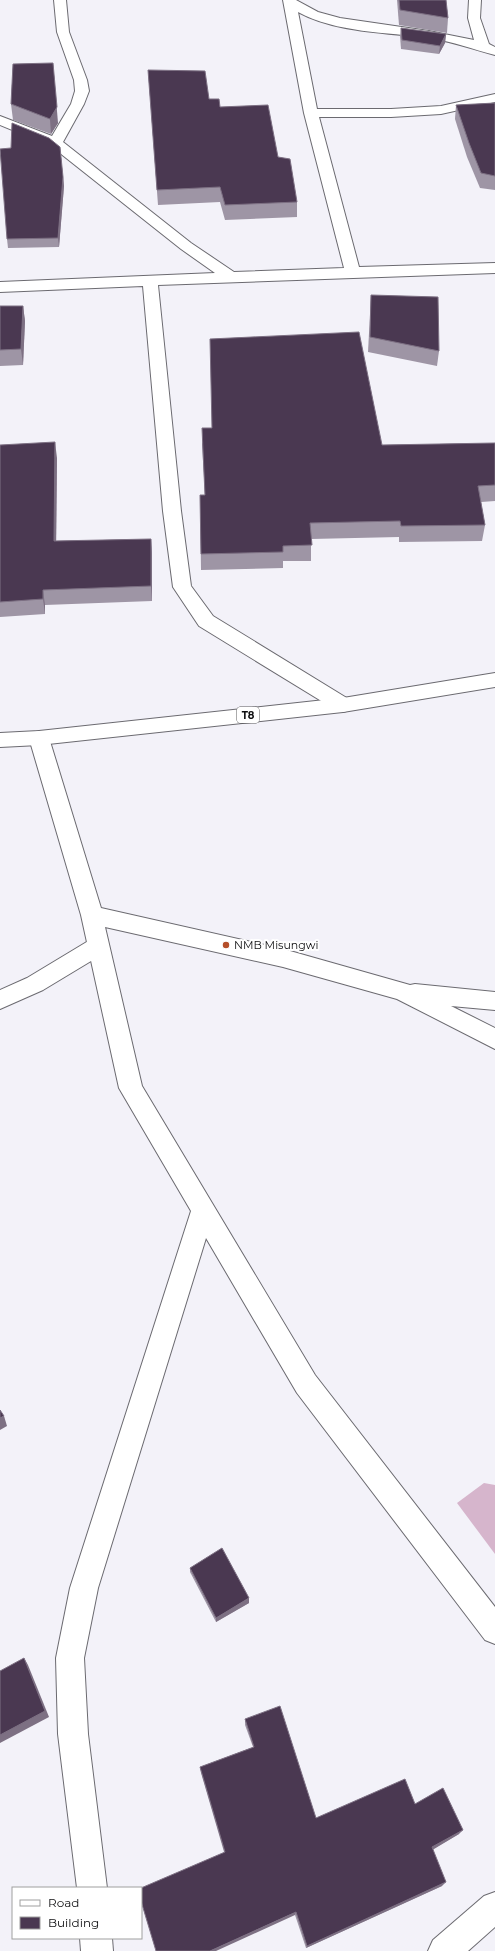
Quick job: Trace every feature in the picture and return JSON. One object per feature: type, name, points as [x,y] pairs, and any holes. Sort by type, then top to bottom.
[{"type":"main road","points":[[56,142],[61,129],[78,103],[82,91],[82,82],[63,35],[60,0]]},
{"type":"main road","points":[[475,0],[474,18],[489,48]]},
{"type":"main road","points":[[289,1],[315,16],[340,23],[412,33],[489,48]]},
{"type":"main road","points":[[289,1],[311,113],[353,272]]},
{"type":"main road","points":[[311,113],[391,113],[441,110],[495,98]]},
{"type":"main road","points":[[0,120],[56,142],[186,246],[230,277]]},
{"type":"main road","points":[[0,287],[353,272],[495,268]]},
{"type":"main road","points":[[150,280],[172,511],[182,587],[206,621],[343,705]]},
{"type":"main road","name":"T8","points":[[0,740],[39,738],[343,705],[495,680]]},
{"type":"main road","points":[[39,738],[92,915],[131,1088],[306,1384],[495,1630]]},
{"type":"main road","points":[[92,915],[283,958],[403,992],[495,1001]]},
{"type":"main road","points":[[0,1000],[35,984],[98,946]]},
{"type":"main road","points":[[403,992],[495,1039]]},
{"type":"main road","points":[[92,1887],[73,1734],[70,1658],[84,1588],[203,1210]]},
{"type":"main road","points":[[444,1951],[495,1907]]},
{"type":"main road","points":[[96,1939],[97,1951]]},
{"type":"shaded area","points":[[484,1483],[495,1485],[495,1554],[457,1503]]},
{"type":"building","points":[[399,0],[446,0],[448,18],[400,10]]},
{"type":"building","points":[[401,28],[446,34],[440,46],[402,40]]},
{"type":"building","points":[[53,63],[57,107],[50,119],[11,104],[13,64]]},
{"type":"building","points":[[148,70],[205,71],[209,99],[219,99],[220,107],[268,105],[278,157],[290,159],[297,202],[225,205],[220,187],[157,190]]},
{"type":"building","points":[[495,103],[495,176],[481,173],[456,105]]},
{"type":"building","points":[[12,123],[49,138],[60,147],[63,177],[58,238],[7,239],[0,149],[11,148]]},
{"type":"building","points":[[371,295],[438,297],[439,351],[370,337]]},
{"type":"building","points":[[0,306],[23,306],[21,349],[0,350]]},
{"type":"building","points":[[359,332],[382,445],[495,443],[495,485],[478,486],[485,525],[401,526],[400,521],[310,523],[312,545],[283,546],[283,552],[201,554],[200,495],[205,495],[202,428],[212,428],[210,339]]},
{"type":"building","points":[[55,442],[54,541],[151,539],[151,586],[43,590],[43,599],[0,602],[0,445]]},
{"type":"building","points":[[0,1410],[4,1416],[0,1418]]},
{"type":"building","points":[[222,1548],[249,1598],[216,1618],[190,1568]]},
{"type":"building","points":[[24,1658],[45,1711],[0,1735],[0,1671]]},
{"type":"building","points":[[280,1706],[316,1818],[405,1779],[415,1804],[443,1788],[463,1830],[432,1847],[446,1882],[307,1946],[296,1912],[210,1951],[156,1951],[142,1904],[142,1888],[225,1852],[200,1767],[254,1747],[245,1719]]},
{"type":"place","name":"NMB Misungwi","points":[[226,945]]}]
